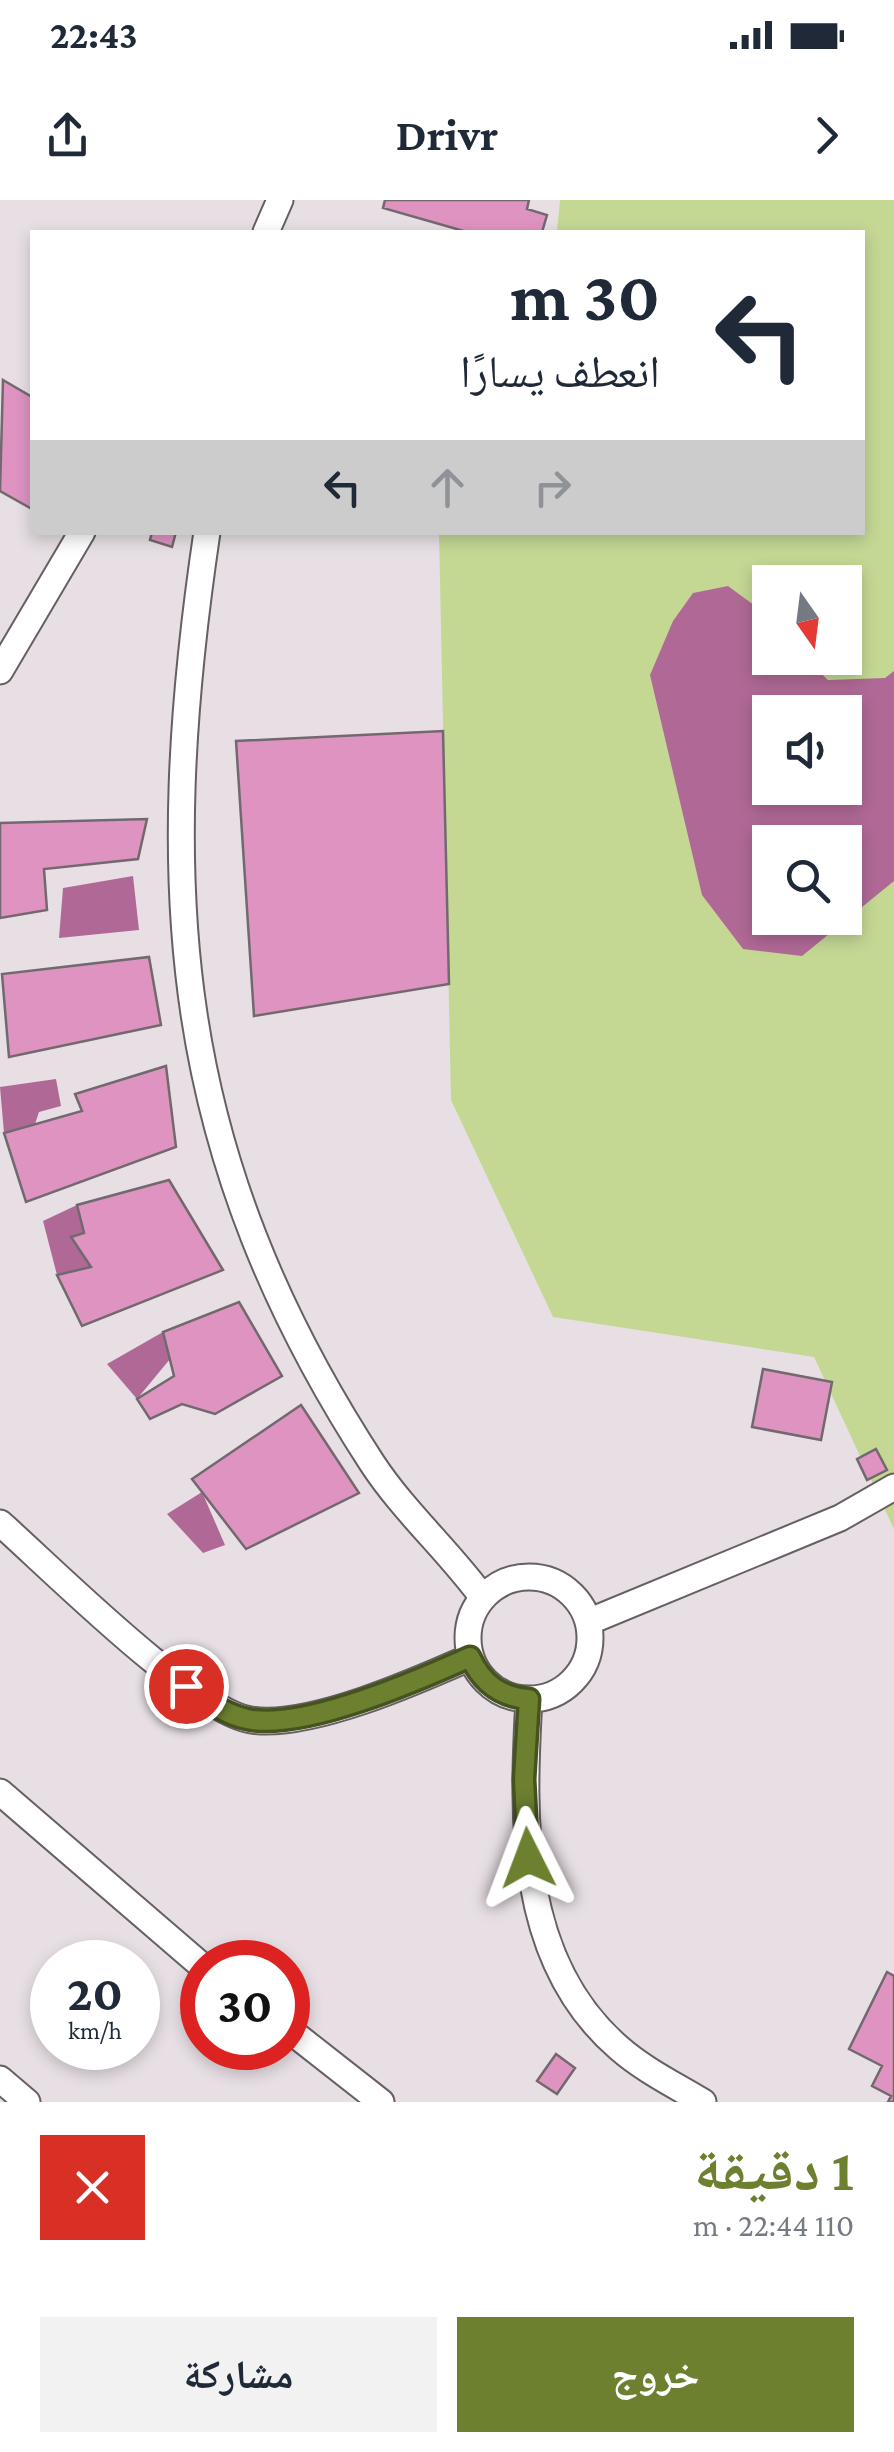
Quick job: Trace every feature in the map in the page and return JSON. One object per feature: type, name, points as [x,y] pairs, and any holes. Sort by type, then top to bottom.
[{"type":"street","points":[[267,230],[280,200]]},
{"type":"street","points":[[0,671],[80,535]]},
{"type":"street","points":[[208,535],[182,751],[182,930],[204,1088],[246,1222],[290,1320],[374,1466],[483,1598]]},
{"type":"street","points":[[588,1622],[822,1526],[894,1487]]},
{"type":"street","points":[[0,1523],[165,1670],[208,1702],[251,1720],[273,1721],[342,1706],[470,1657]]},
{"type":"street","points":[[542,1578],[571,1593],[588,1622],[589,1651],[577,1677],[557,1692],[529,1699],[508,1696],[489,1685],[470,1657],[468,1628],[483,1598],[510,1580],[542,1578]]},
{"type":"street","points":[[529,1699],[524,1779],[528,1858],[536,1905],[556,1960],[616,2046],[703,2102]]},
{"type":"street","points":[[0,1792],[180,1947]]},
{"type":"street","points":[[310,2046],[381,2102]]},
{"type":"street","points":[[0,2079],[27,2102]]},
{"type":"green space","points":[[560,200],[894,200],[894,1529],[814,1357],[553,1317],[451,1100],[439,535],[865,535],[865,230],[557,230]]},
{"type":"shaded area","points":[[728,586],[752,604],[752,675],[823,675],[828,680],[885,678],[894,671],[894,881],[862,907],[862,825],[752,825],[752,935],[828,935],[802,956],[743,949],[702,895],[650,675],[673,621],[693,593]]},
{"type":"shaded area","points":[[133,876],[139,930],[59,938],[63,888]]},
{"type":"shaded area","points":[[56,1079],[61,1106],[39,1112],[35,1124],[4,1133],[0,1087]]},
{"type":"shaded area","points":[[77,1205],[91,1267],[57,1275],[43,1221]]},
{"type":"shaded area","points":[[163,1332],[170,1359],[137,1399],[107,1364]]},
{"type":"shaded area","points":[[202,1492],[225,1545],[203,1553],[167,1514]]},
{"type":"building","points":[[385,200],[529,200],[527,209],[547,215],[543,230],[460,230],[383,208]]},
{"type":"building","points":[[3,380],[30,396],[30,508],[0,491]]},
{"type":"building","points":[[151,535],[175,535],[172,547],[150,540]]},
{"type":"building","points":[[443,731],[449,984],[254,1016],[236,741]]},
{"type":"building","points":[[147,819],[138,859],[44,869],[47,910],[0,918],[0,823]]},
{"type":"building","points":[[149,957],[161,1025],[9,1057],[2,974]]},
{"type":"building","points":[[166,1066],[176,1147],[26,1202],[4,1133],[82,1111],[75,1094]]},
{"type":"building","points":[[169,1180],[223,1270],[82,1326],[57,1275],[91,1267],[71,1237],[84,1233],[77,1205]]},
{"type":"building","points":[[239,1302],[282,1376],[215,1414],[182,1404],[150,1419],[137,1399],[174,1376],[163,1332]]},
{"type":"building","points":[[763,1369],[832,1382],[821,1440],[752,1427]]},
{"type":"building","points":[[301,1405],[359,1493],[246,1549],[192,1479]]},
{"type":"building","points":[[876,1449],[887,1470],[867,1480],[857,1459]]},
{"type":"building","points":[[887,1972],[894,1976],[894,2102],[888,2102],[891,2096],[872,2086],[882,2066],[849,2049]]},
{"type":"building","points":[[556,2054],[575,2068],[557,2094],[537,2081]]},
{"type":"route","points":[[186,1686],[234,1715],[273,1721],[342,1706],[470,1657],[480,1676],[496,1690],[529,1699],[524,1779],[528,1858]]}]
